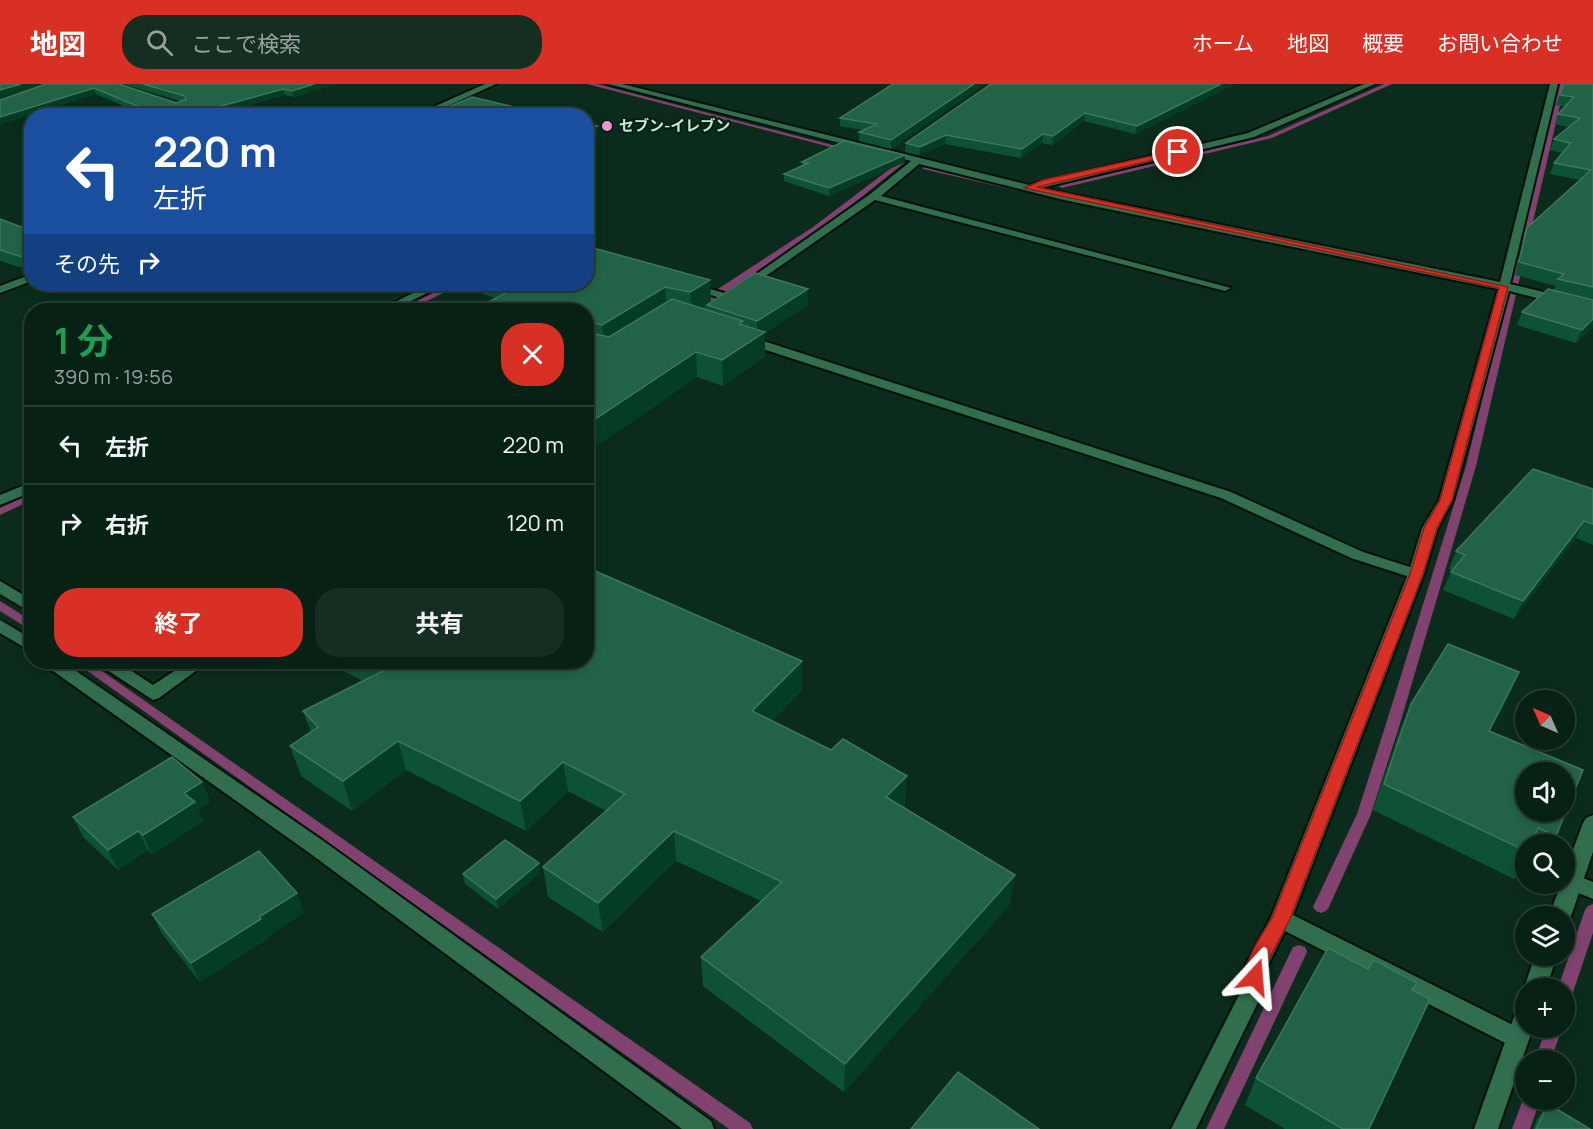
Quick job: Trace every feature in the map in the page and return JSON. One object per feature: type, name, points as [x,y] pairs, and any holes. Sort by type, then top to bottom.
[{"type":"street","points":[[436,108],[492,84]]},
{"type":"street","points":[[612,84],[898,151],[918,161],[1028,188],[1522,290],[1593,308]]},
{"type":"street","points":[[1028,188],[1043,182],[1251,135],[1371,84]]},
{"type":"street","points":[[1183,1129],[1253,990],[1257,964],[1281,919],[1416,574],[1430,528],[1446,500],[1506,287],[1554,84]]},
{"type":"street","points":[[712,310],[721,295],[873,197],[918,161]]},
{"type":"street","points":[[873,197],[1225,288]]},
{"type":"street","points":[[0,290],[24,280]]},
{"type":"street","points":[[677,283],[721,295]]},
{"type":"street","points":[[400,303],[424,291]]},
{"type":"street","points":[[727,334],[1226,495],[1357,555],[1416,574]]},
{"type":"street","points":[[0,501],[24,490]]},
{"type":"street","points":[[0,586],[24,602]]},
{"type":"street","points":[[0,625],[24,642]]},
{"type":"street","points":[[62,669],[324,852],[702,1129]]},
{"type":"street","points":[[117,669],[153,693],[189,669]]},
{"type":"street","points":[[1569,906],[1584,888],[1593,823]]},
{"type":"street","points":[[1281,919],[1515,1037]]},
{"type":"street","points":[[1486,1129],[1517,1038]]},
{"type":"building","points":[[0,84],[21,84],[0,90]]},
{"type":"building","points":[[46,84],[119,84],[176,103],[186,99],[185,96],[143,84],[314,84],[292,91],[283,89],[214,108],[142,108],[94,88],[0,117],[0,100]]},
{"type":"building","points":[[893,84],[974,84],[891,140],[859,132],[877,124],[840,118]]},
{"type":"building","points":[[991,84],[1221,84],[1137,126],[1085,113],[1053,136],[1043,134],[1022,149],[946,135],[920,147],[906,143]]},
{"type":"building","points":[[1564,84],[1593,84],[1593,287],[1558,279],[1564,274],[1519,262],[1527,228],[1591,170],[1554,163],[1571,143],[1554,139],[1580,118],[1558,114],[1574,97],[1560,95]]},
{"type":"building","points":[[472,97],[518,108],[446,108]]},
{"type":"building","points":[[844,141],[905,155],[829,188],[784,174],[808,163],[802,162]]},
{"type":"building","points":[[0,219],[24,228],[24,258],[0,250]]},
{"type":"building","points":[[594,248],[710,280],[690,292],[665,287],[602,325],[594,323],[594,303],[486,303],[510,291],[594,291]]},
{"type":"building","points":[[755,273],[808,289],[757,321],[707,305]]},
{"type":"building","points":[[1548,289],[1593,300],[1593,319],[1582,330],[1522,312]]},
{"type":"building","points":[[672,299],[743,321],[739,324],[765,332],[722,360],[696,352],[594,420],[594,334],[609,337]]},
{"type":"building","points":[[1533,469],[1593,489],[1593,524],[1584,521],[1523,601],[1451,572],[1465,555],[1456,551]]},
{"type":"building","points":[[594,570],[802,661],[752,711],[831,750],[843,739],[907,776],[886,797],[1015,875],[845,1064],[701,957],[782,882],[674,831],[598,903],[543,867],[625,794],[563,762],[520,801],[398,741],[343,781],[290,746],[318,727],[303,711],[387,669],[594,669]]},
{"type":"building","points":[[1448,644],[1519,672],[1489,731],[1515,742],[1515,750],[1535,750],[1564,762],[1515,762],[1515,822],[1562,822],[1557,834],[1538,828],[1535,834],[1515,834],[1515,846],[1384,784],[1411,704]]},
{"type":"building","points":[[172,757],[202,782],[184,793],[195,802],[143,835],[138,831],[108,850],[73,817]]},
{"type":"building","points":[[1575,767],[1583,770],[1575,790]]},
{"type":"building","points":[[505,840],[539,863],[496,899],[463,874]]},
{"type":"building","points":[[259,851],[297,893],[259,917],[261,919],[191,963],[152,914]]},
{"type":"building","points":[[1328,948],[1368,969],[1374,960],[1417,983],[1412,990],[1430,999],[1369,1129],[1343,1129],[1256,1078]]},
{"type":"building","points":[[958,1072],[1039,1129],[911,1129]]},
{"type":"building","points":[[1545,1110],[1558,1110],[1590,1129],[1536,1129]]},
{"type":"waterway","points":[[590,84],[848,150]]},
{"type":"waterway","points":[[1062,186],[1270,137],[1389,84]]},
{"type":"waterway","points":[[1524,243],[1562,84]]},
{"type":"waterway","points":[[697,296],[708,299],[816,229],[901,163]]},
{"type":"waterway","points":[[925,168],[1019,189]]},
{"type":"waterway","points":[[1321,907],[1364,814],[1392,727],[1471,466],[1520,260]]},
{"type":"waterway","points":[[418,303],[442,291]]},
{"type":"waterway","points":[[0,512],[24,500]]},
{"type":"waterway","points":[[0,605],[24,622]]},
{"type":"waterway","points":[[91,669],[744,1129]]},
{"type":"waterway","points":[[1570,978],[1593,910]]},
{"type":"waterway","points":[[1215,1129],[1299,952]]},
{"type":"waterway","points":[[1546,1050],[1551,1038]]},
{"type":"waterway","points":[[1521,1129],[1528,1110]]},
{"type":"place","name":"セブン-イレブン","points":[[607,126]]},
{"type":"route","points":[[1178,152],[1043,182],[1028,188],[1504,287],[1446,500],[1430,528],[1416,574],[1281,919],[1257,964],[1255,977]]}]
